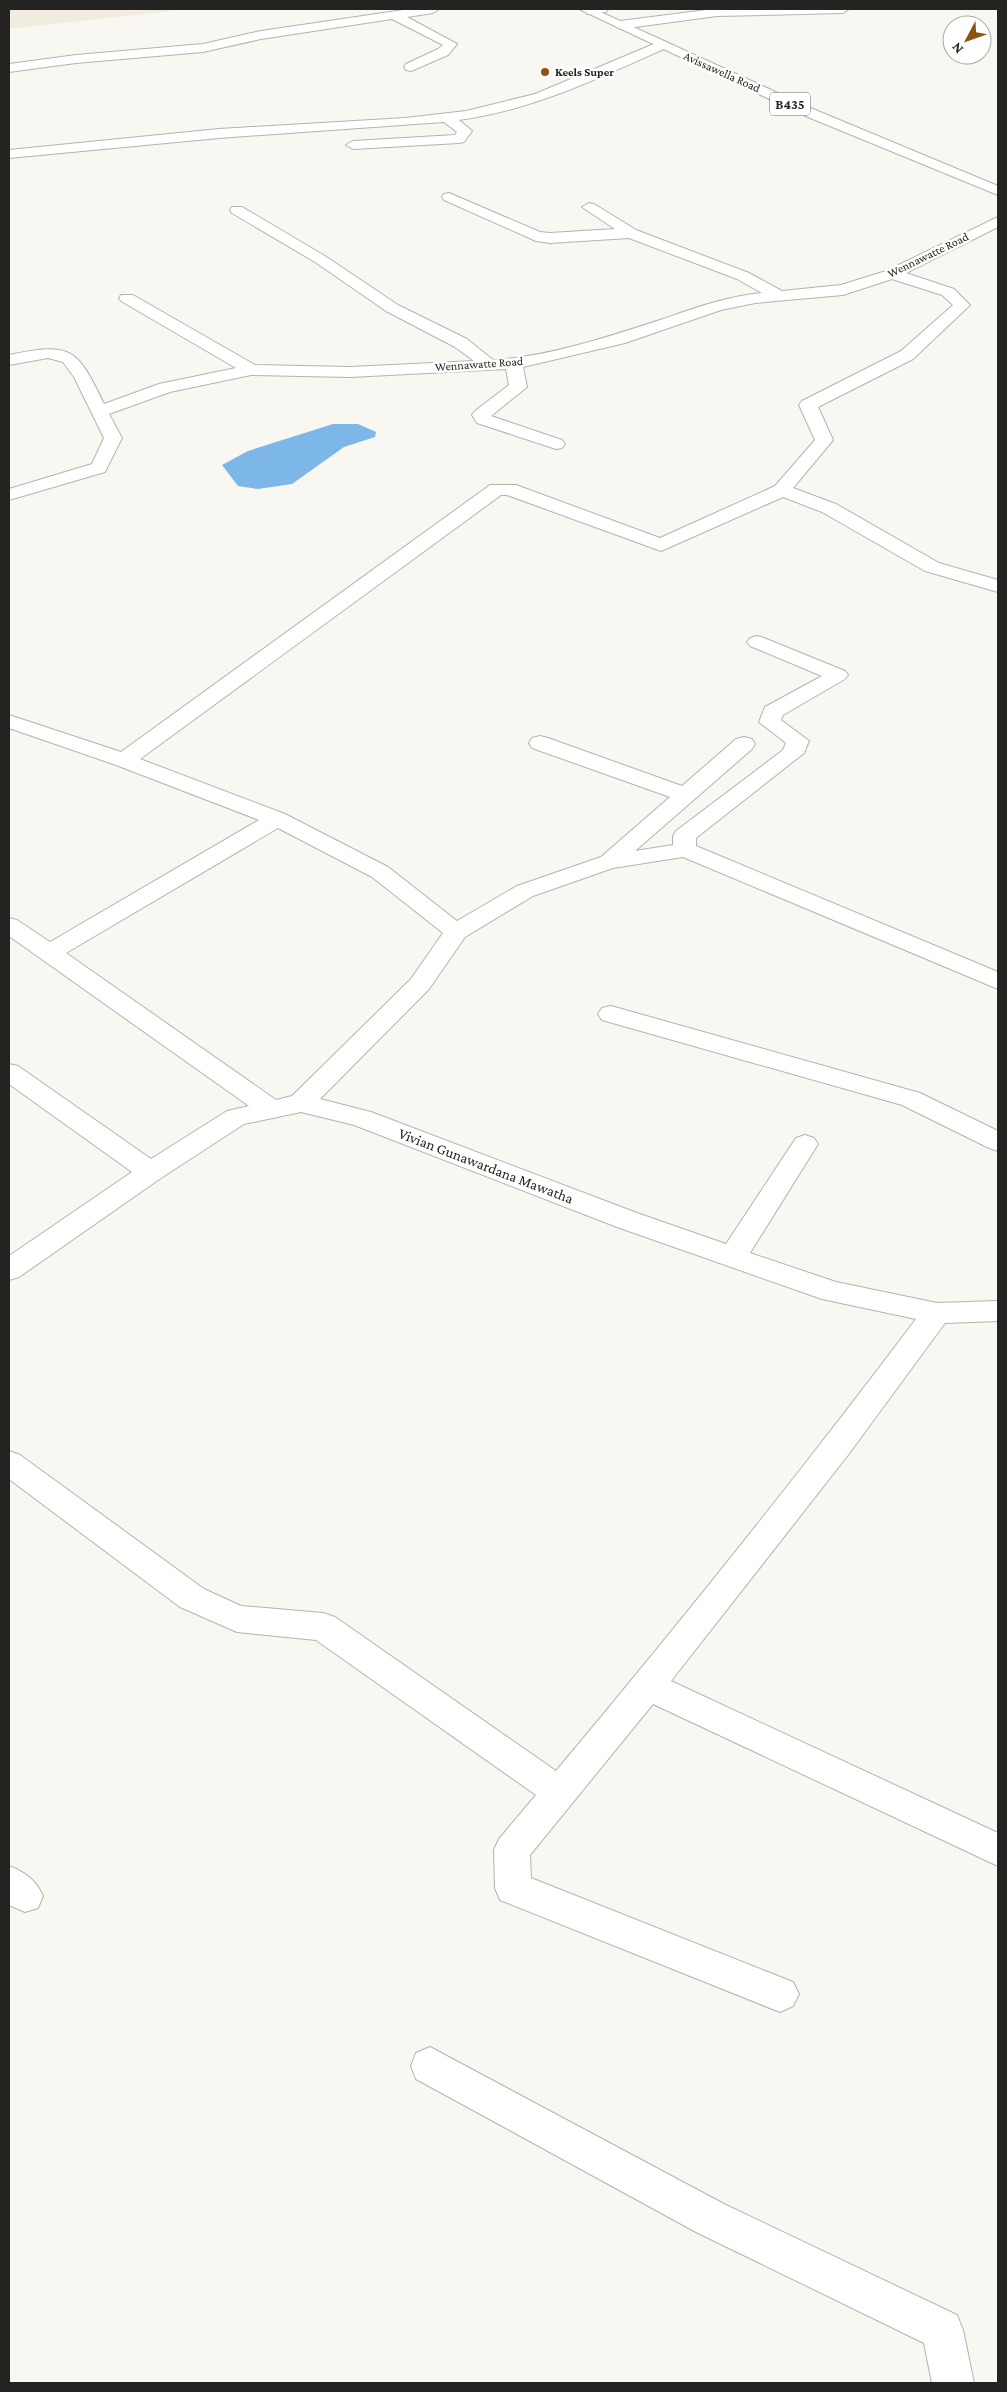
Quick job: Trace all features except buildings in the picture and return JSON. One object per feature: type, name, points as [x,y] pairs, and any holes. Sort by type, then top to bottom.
[{"type":"street","points":[[9,68],[76,59],[203,48],[304,28],[396,16],[433,9]]},
{"type":"street","points":[[620,25],[718,12],[843,9]]},
{"type":"street","name":"Avissawella Road","points":[[593,10],[661,45],[808,112],[998,191]]},
{"type":"street","points":[[396,16],[450,44],[443,52],[410,67]]},
{"type":"street","points":[[9,154],[250,130],[399,123],[496,110],[549,95],[661,45]]},
{"type":"street","points":[[353,145],[434,142],[459,139],[465,131],[447,118]]},
{"type":"street","points":[[448,196],[536,236],[550,238],[631,233]]},
{"type":"street","points":[[589,207],[631,233],[743,276],[782,296]]},
{"type":"street","points":[[236,210],[320,259],[392,308],[462,342],[488,364]]},
{"type":"street","name":"Wennawatte Road","points":[[99,412],[165,388],[251,370],[350,372],[514,364],[619,339],[717,306],[755,298],[843,290],[892,274],[998,221]]},
{"type":"street","points":[[124,760],[497,489],[509,489],[661,545],[782,490],[824,440],[808,406],[907,355],[962,305],[948,292],[892,274]]},
{"type":"street","points":[[127,298],[251,370]]},
{"type":"street","points":[[9,360],[41,353],[63,353],[74,360],[113,438],[100,468],[9,495]]},
{"type":"street","points":[[514,364],[518,387],[481,415],[483,419],[556,444]]},
{"type":"street","points":[[782,490],[829,508],[932,567],[998,586]]},
{"type":"street","points":[[685,850],[684,836],[793,753],[798,741],[770,722],[772,712],[838,675],[757,642]]},
{"type":"street","points":[[9,721],[124,760],[277,819],[380,872],[456,932]]},
{"type":"street","points":[[540,743],[686,795]]},
{"type":"street","points":[[609,862],[744,744]]},
{"type":"street","points":[[49,953],[277,819]]},
{"type":"street","points":[[301,1104],[420,984],[456,932],[525,891],[609,862],[685,850],[998,981]]},
{"type":"street","points":[[9,925],[270,1108]]},
{"type":"street","points":[[611,1014],[911,1099],[998,1142]]},
{"type":"street","points":[[9,1072],[151,1172]]},
{"type":"street","name":"Vivian Gunawardana Mawatha","points":[[9,1270],[151,1172],[236,1117],[270,1108],[301,1104],[362,1118],[732,1258],[832,1292],[937,1313],[998,1311]]},
{"type":"street","points":[[732,1258],[805,1144]]},
{"type":"street","points":[[780,1994],[513,1888],[512,1850],[648,1686],[837,1447],[937,1313]]},
{"type":"street","points":[[9,1463],[192,1598],[237,1618],[323,1627],[418,1691],[559,1792]]},
{"type":"street","points":[[648,1686],[998,1850]]},
{"type":"street","points":[[430,2066],[710,2218],[942,2330],[953,2383]]},
{"type":"shaded area","points":[[9,9],[188,9],[9,29]]},
{"type":"water","points":[[333,424],[358,424],[376,432],[375,437],[344,447],[292,484],[258,489],[238,486],[222,465],[248,451]]},
{"type":"place","name":"Keels Super","points":[[545,72]]}]
